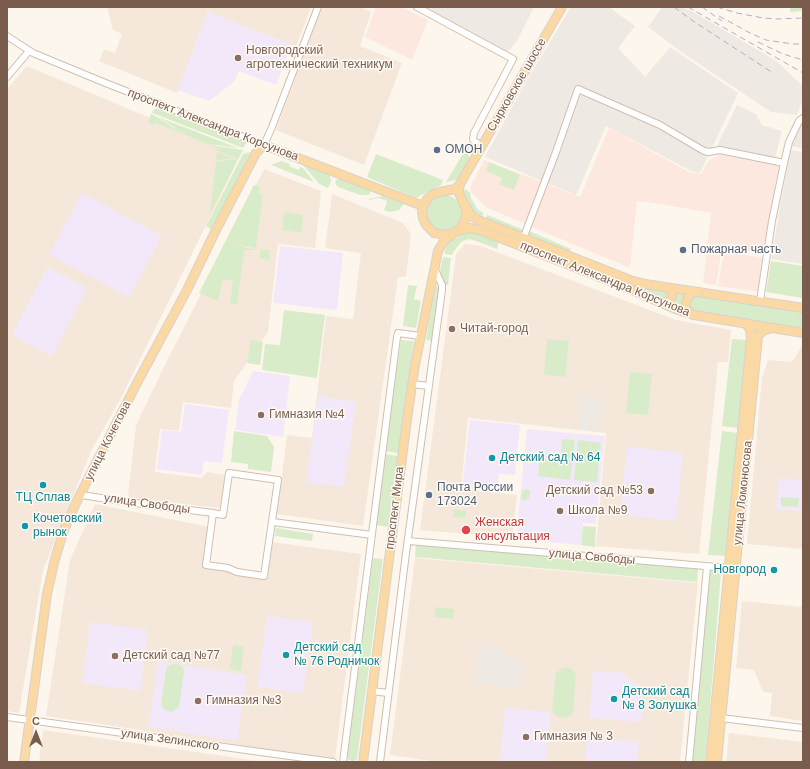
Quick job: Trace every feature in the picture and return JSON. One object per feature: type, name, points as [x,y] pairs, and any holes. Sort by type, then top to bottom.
[{"type":"main road","name":"Сырковское шоссе","points":[[460,184],[562,7]]},
{"type":"main road","name":"проспект Александра Корсунова","points":[[264,145],[423,206]]},
{"type":"main road","name":"улица Кочетова","points":[[24,762],[51,573],[64,530],[135,387],[187,290],[256,153],[264,145]]},
{"type":"main road","points":[[423,206],[427,199],[436,193],[453,190],[460,184]]},
{"type":"main road","points":[[460,184],[459,193],[464,203]]},
{"type":"main road","points":[[440,192],[445,191],[453,193],[457,195],[464,203]]},
{"type":"main road","name":"проспект Александра Корсунова","points":[[464,203],[469,213],[474,218],[626,279],[645,284],[803,308]]},
{"type":"main road","name":"проспект Мира","points":[[363,762],[412,384],[420,336],[439,247],[462,226],[466,214],[464,203]]},
{"type":"main road","name":"проспект Мира","points":[[423,206],[423,218],[436,240],[437,255]]},
{"type":"main road","name":"проспект Александра Корсунова","points":[[428,228],[434,233],[442,235],[466,228],[473,228],[694,315],[803,333]]},
{"type":"main road","points":[[662,303],[671,300],[672,294],[670,289],[663,286]]},
{"type":"main road","points":[[694,315],[688,311],[686,302],[691,294],[699,292]]},
{"type":"main road","points":[[745,323],[755,336],[764,330],[773,328]]},
{"type":"main road","name":"улица Ломоносова","points":[[710,762],[726,637],[755,336]]},
{"type":"main road","name":"улица Ломоносова","points":[[717,762],[721,718],[729,568],[737,516]]},
{"type":"street","points":[[264,145],[318,7]]},
{"type":"street","points":[[417,7],[513,59],[474,133],[474,141],[482,146]]},
{"type":"street","name":"проспект Александра Корсунова","points":[[7,36],[29,51],[264,145]]},
{"type":"street","points":[[7,77],[29,51]]},
{"type":"street","points":[[523,238],[578,89],[660,125],[704,151],[709,152],[720,150],[784,163]]},
{"type":"street","points":[[760,301],[772,221],[784,163],[789,142],[799,121],[803,118]]},
{"type":"street","points":[[380,762],[442,290],[442,285],[434,267]]},
{"type":"street","points":[[343,762],[398,332],[420,336]]},
{"type":"street","points":[[412,384],[429,386]]},
{"type":"street","name":"улица Свободы","points":[[81,495],[223,515],[229,473],[278,480],[264,576],[236,572],[228,568],[206,565],[213,514]]},
{"type":"street","points":[[273,522],[372,535]]},
{"type":"street","name":"улица Свободы","points":[[408,541],[729,568]]},
{"type":"street","points":[[689,762],[707,566]]},
{"type":"street","points":[[372,691],[388,693]]},
{"type":"street","name":"улица Зелинского","points":[[7,717],[333,762]]},
{"type":"street","points":[[721,718],[803,728]]},
{"type":"shaded area","points":[[107,7],[311,7],[296,47],[208,12],[177,93],[99,61],[104,49],[115,53],[122,34],[113,30]]},
{"type":"shaded area","points":[[322,7],[360,7],[371,12],[360,46],[402,63],[364,165],[276,130]]},
{"type":"shaded area","points":[[376,7],[401,7],[428,20],[412,60],[365,37]]},
{"type":"shaded area","points":[[424,7],[534,7],[517,41],[507,52]]},
{"type":"shaded area","points":[[571,7],[609,7],[635,26],[618,48],[645,77],[670,47],[738,93],[700,173],[691,171],[606,126],[576,195],[485,157],[526,82]]},
{"type":"shaded area","points":[[662,7],[682,7],[695,13],[775,60],[803,86],[803,99],[797,115],[771,112],[677,49],[648,27]]},
{"type":"shaded area","name":"Новгородский агротехнический техникум","points":[[208,12],[291,45],[276,85],[239,71],[234,82],[209,101],[178,90]]},
{"type":"shaded area","points":[[27,66],[240,156],[122,396],[92,449],[43,570],[19,713],[7,711],[7,89]]},
{"type":"shaded area","points":[[737,105],[756,114],[762,125],[782,131],[775,158],[717,146]]},
{"type":"shaded area","points":[[801,122],[803,122],[803,148],[790,146]]},
{"type":"shaded area","points":[[609,128],[689,172],[701,174],[709,160],[722,154],[779,165],[763,253],[722,247],[716,285],[703,283],[711,213],[637,201],[630,268],[530,226],[547,184],[580,197]]},
{"type":"shaded area","points":[[790,150],[803,152],[803,264],[771,259]]},
{"type":"shaded area","points":[[484,160],[542,182],[526,224],[487,208],[472,193],[470,187]]},
{"type":"shaded area","points":[[264,169],[321,191],[315,248],[278,244],[268,332],[234,381],[231,408],[183,402],[179,431],[160,429],[155,472],[201,478],[207,472],[226,475],[221,508],[130,498],[128,496],[136,425]]},
{"type":"shaded area","points":[[82,193],[162,236],[129,297],[49,255]]},
{"type":"shaded area","points":[[332,194],[403,223],[411,234],[406,277],[398,277],[363,526],[277,514],[287,435],[312,438],[326,316],[353,319],[361,253],[325,248]]},
{"type":"shaded area","points":[[465,244],[481,246],[676,320],[731,330],[728,362],[718,362],[699,554],[596,546],[606,433],[468,418],[461,489],[517,495],[512,538],[420,530],[456,254]]},
{"type":"shaded area","points":[[280,246],[343,253],[337,310],[273,303]]},
{"type":"shaded area","points":[[724,252],[766,258],[760,292],[718,286]]},
{"type":"shaded area","points":[[47,267],[87,288],[52,356],[12,335]]},
{"type":"shaded area","points":[[803,344],[803,549],[747,544],[762,378],[768,360],[792,362]]},
{"type":"shaded area","name":"Гимназия №4","points":[[253,371],[290,376],[283,437],[235,430],[239,400]]},
{"type":"shaded area","points":[[582,393],[603,399],[600,430],[578,428]]},
{"type":"shaded area","points":[[318,396],[356,402],[344,487],[306,482]]},
{"type":"shaded area","points":[[185,404],[229,410],[222,463],[204,461],[202,475],[157,469],[162,430],[181,432]]},
{"type":"shaded area","points":[[470,420],[520,425],[515,475],[499,474],[497,492],[462,488]]},
{"type":"shaded area","points":[[527,429],[605,436],[596,524],[583,523],[581,545],[516,539]]},
{"type":"shaded area","name":"Детский сад №53","points":[[627,447],[683,453],[676,521],[620,515]]},
{"type":"shaded area","points":[[779,478],[803,480],[803,511],[776,509]]},
{"type":"shaded area","points":[[95,504],[210,527],[204,567],[265,576],[271,542],[361,554],[335,759],[46,716],[70,560]]},
{"type":"shaded area","points":[[415,558],[698,583],[680,762],[438,762],[390,755]]},
{"type":"shaded area","points":[[742,601],[803,607],[803,721],[770,716],[772,693],[763,692],[754,670],[736,668]]},
{"type":"shaded area","points":[[267,616],[313,622],[303,693],[257,687]]},
{"type":"shaded area","name":"Детский сад №77","points":[[90,622],[148,630],[140,691],[82,683]]},
{"type":"shaded area","points":[[479,645],[503,647],[502,657],[524,659],[521,688],[475,683]]},
{"type":"shaded area","name":"Гимназия №3","points":[[158,661],[247,675],[237,741],[148,727]]},
{"type":"shaded area","points":[[593,671],[622,673],[644,690],[641,722],[589,718]]},
{"type":"shaded area","name":"Гимназия № 3","points":[[505,708],[551,712],[546,762],[500,762]]},
{"type":"shaded area","points":[[43,730],[265,762],[39,762]]},
{"type":"shaded area","points":[[729,733],[803,742],[803,762],[726,762]]},
{"type":"shaded area","points":[[587,738],[639,742],[637,762],[585,762]]},
{"type":"green space","points":[[790,7],[803,7],[803,11],[790,12]]},
{"type":"green space","points":[[157,108],[247,142],[243,148],[152,113],[154,109]]},
{"type":"green space","points":[[151,114],[183,134],[156,123],[154,125],[150,124],[148,121]]},
{"type":"green space","points":[[158,117],[238,148],[209,145],[186,135]]},
{"type":"green space","points":[[469,144],[469,161],[457,180],[446,182]]},
{"type":"green space","points":[[210,145],[243,150],[238,159],[216,150],[217,148]]},
{"type":"green space","points":[[217,152],[233,158],[216,161]]},
{"type":"green space","points":[[251,152],[213,226],[211,229],[207,227],[206,226],[243,154]]},
{"type":"green space","points":[[376,154],[443,180],[441,185],[416,198],[367,177]]},
{"type":"green space","points":[[235,159],[237,161],[210,214],[216,162]]},
{"type":"green space","points":[[281,161],[290,164],[289,166],[299,170],[300,167],[303,168],[314,182],[271,165]]},
{"type":"green space","points":[[489,162],[520,175],[514,190],[499,184],[502,178],[486,171]]},
{"type":"green space","points":[[307,165],[326,172],[330,176],[331,181],[328,188],[319,184],[304,166]]},
{"type":"green space","points":[[341,178],[369,189],[370,194],[360,195],[338,187],[335,183],[336,180]]},
{"type":"green space","points":[[254,185],[260,186],[259,193],[263,194],[256,248],[240,245],[226,240]]},
{"type":"green space","points":[[465,189],[470,192],[471,198],[478,210],[484,213],[481,219],[473,215],[463,193]]},
{"type":"green space","points":[[444,195],[457,200],[462,213],[457,226],[444,231],[431,226],[426,213],[431,200]]},
{"type":"green space","points":[[383,196],[404,204],[399,210],[390,212],[384,210],[387,201],[379,198],[369,200]]},
{"type":"green space","points":[[284,212],[303,215],[301,233],[282,230]]},
{"type":"green space","points":[[487,215],[524,230],[522,235],[485,220]]},
{"type":"green space","points":[[479,223],[666,290],[670,295],[665,301],[477,226]]},
{"type":"green space","points":[[529,231],[571,249],[569,254],[527,236]]},
{"type":"green space","points":[[467,233],[480,233],[499,241],[497,249],[469,239],[461,242],[452,255],[444,254],[447,245],[453,240]]},
{"type":"green space","points":[[226,240],[246,248],[255,249],[246,250],[244,252],[237,305],[230,304],[233,281],[223,279],[218,301],[199,293]]},
{"type":"green space","points":[[261,249],[270,250],[269,260],[259,258]]},
{"type":"green space","points":[[443,257],[451,258],[448,285],[444,285],[440,271]]},
{"type":"green space","points":[[771,261],[803,266],[803,298],[766,292]]},
{"type":"green space","points":[[436,284],[439,290],[433,341],[426,340]]},
{"type":"green space","points":[[408,285],[417,286],[414,299],[421,301],[416,328],[403,326]]},
{"type":"green space","points":[[676,291],[688,293],[683,300],[683,308],[675,305]]},
{"type":"green space","points":[[696,296],[803,312],[803,329],[697,312],[691,309],[690,303],[693,297]]},
{"type":"green space","points":[[284,310],[325,315],[317,378],[262,370],[265,344],[280,345]]},
{"type":"green space","points":[[547,339],[569,341],[565,377],[544,375]]},
{"type":"green space","points":[[732,339],[747,340],[739,428],[722,426]]},
{"type":"green space","points":[[251,340],[263,342],[260,365],[247,363]]},
{"type":"green space","points":[[401,340],[414,341],[398,453],[385,451]]},
{"type":"green space","points":[[630,372],[652,374],[648,415],[626,413]]},
{"type":"green space","points":[[234,431],[267,436],[274,447],[271,472],[248,469],[248,464],[231,462]]},
{"type":"green space","points":[[722,431],[738,433],[727,556],[708,555]]},
{"type":"green space","points":[[562,439],[575,440],[570,480],[538,476],[540,459],[560,461]]},
{"type":"green space","points":[[578,440],[601,443],[597,482],[574,480]]},
{"type":"green space","points":[[385,454],[398,456],[389,527],[376,525]]},
{"type":"green space","points":[[525,489],[528,489],[530,492],[529,498],[523,500],[521,498],[522,492]]},
{"type":"green space","points":[[781,497],[799,498],[798,507],[781,506]]},
{"type":"green space","points":[[454,509],[466,511],[465,518],[453,517]]},
{"type":"green space","points":[[583,526],[596,527],[595,547],[581,545]]},
{"type":"green space","points":[[276,528],[313,534],[312,541],[275,536]]},
{"type":"green space","points":[[416,545],[698,569],[697,582],[415,557]]},
{"type":"green space","points":[[373,558],[383,559],[357,759],[354,761],[347,758]]},
{"type":"green space","points":[[710,571],[721,572],[705,762],[691,762]]},
{"type":"green space","points":[[436,607],[454,609],[453,619],[434,617]]},
{"type":"green space","points":[[233,645],[244,647],[241,671],[230,669]]},
{"type":"green space","points":[[172,664],[183,667],[184,673],[179,706],[176,710],[171,712],[165,710],[161,703],[166,670],[168,666]]},
{"type":"green space","points":[[564,668],[570,668],[576,675],[573,713],[568,717],[562,718],[557,716],[552,711],[556,673]]},
{"type":"railway","points":[[674,7],[773,73]]},
{"type":"railway","points":[[688,7],[803,73]]},
{"type":"railway","points":[[702,7],[722,21]]},
{"type":"railway","points":[[717,7],[763,18],[803,18]]},
{"type":"railway","points":[[719,16],[766,40],[803,44]]},
{"type":"railway","points":[[758,42],[783,54],[803,60]]},
{"type":"place","name":"Новгородский агротехнический техникум","points":[[238,58]]},
{"type":"place","name":"ОМОН","points":[[437,150]]},
{"type":"place","name":"Пожарная часть","points":[[683,250]]},
{"type":"place","name":"Читай-город","points":[[452,329]]},
{"type":"place","name":"Гимназия №4","points":[[261,415]]},
{"type":"place","name":"Детский сад № 64","points":[[492,458]]},
{"type":"place","name":"ТЦ Сплав","points":[[43,485]]},
{"type":"place","name":"Детский сад №53","points":[[651,491]]},
{"type":"place","name":"Почта России 173024","points":[[429,495]]},
{"type":"place","name":"Школа №9","points":[[560,511]]},
{"type":"place","name":"Кочетовский рынок","points":[[25,526]]},
{"type":"place","name":"Женская консультация","points":[[466,530]]},
{"type":"place","name":"Новгород","points":[[774,570]]},
{"type":"place","name":"Детский сад № 76 Родничок","points":[[286,655]]},
{"type":"place","name":"Детский сад №77","points":[[115,656]]},
{"type":"place","name":"Детский сад № 8 Золушка","points":[[614,699]]},
{"type":"place","name":"Гимназия №3","points":[[198,701]]},
{"type":"place","name":"Гимназия № 3","points":[[526,737]]}]
